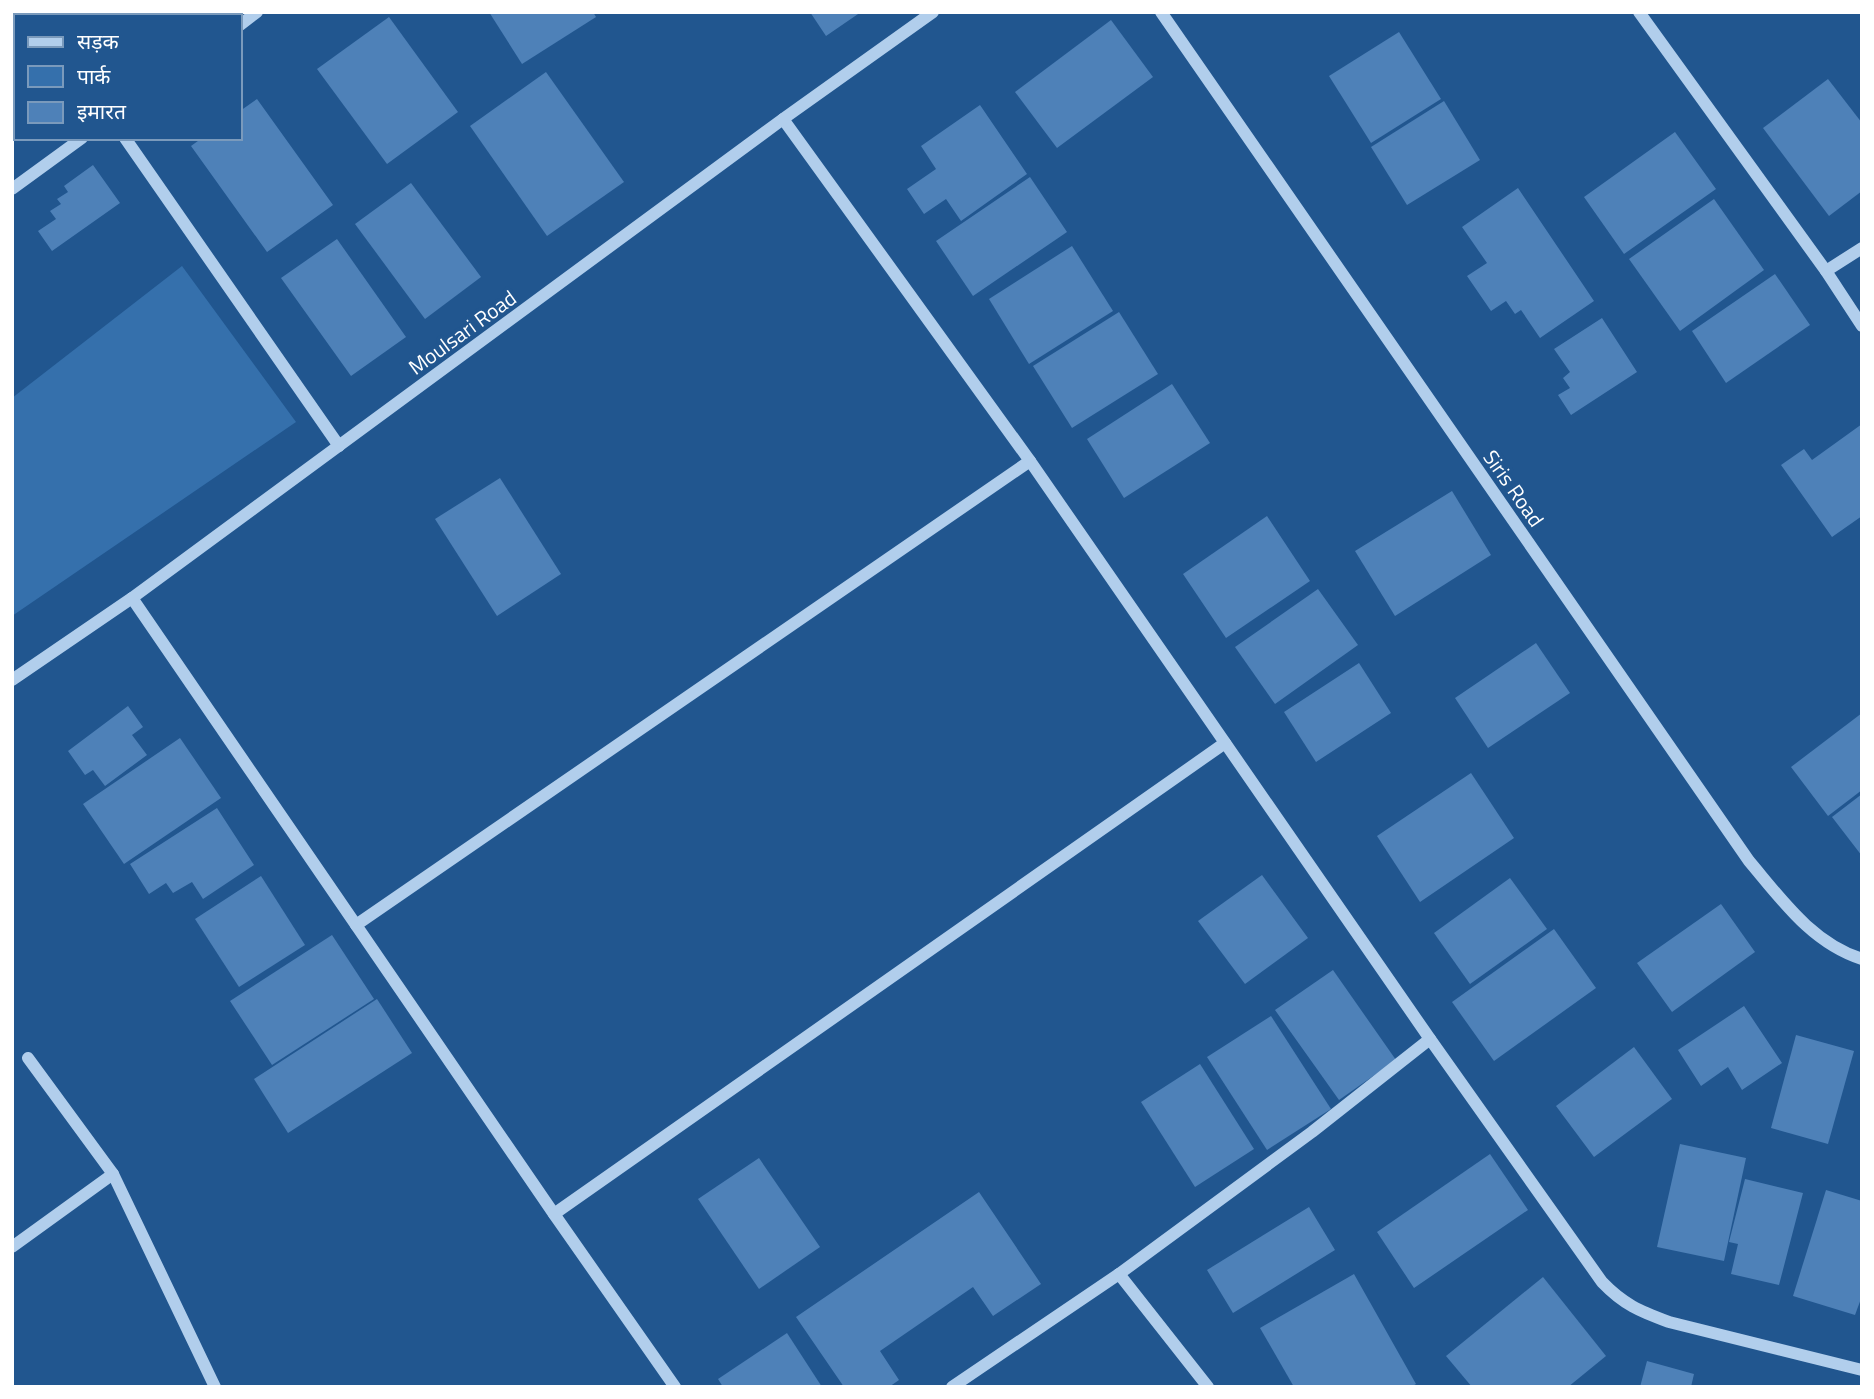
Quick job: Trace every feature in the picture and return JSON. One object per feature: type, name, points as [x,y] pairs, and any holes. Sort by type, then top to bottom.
[{"type":"street","points":[[242,23],[257,12]]},
{"type":"street","name":"Moulsari Road","points":[[12,680],[132,598],[783,119],[933,12]]},
{"type":"street","name":"Siris Road","points":[[1161,12],[1749,861],[1799,920],[1844,954],[1862,959]]},
{"type":"street","points":[[1639,12],[1826,271],[1862,326]]},
{"type":"street","points":[[783,119],[1030,461],[1430,1039],[1602,1282],[1618,1300],[1669,1322],[1862,1370]]},
{"type":"street","points":[[12,189],[79,140]]},
{"type":"street","points":[[126,140],[339,446]]},
{"type":"street","points":[[1826,271],[1862,248]]},
{"type":"street","points":[[356,925],[1030,461]]},
{"type":"street","points":[[132,598],[675,1387]]},
{"type":"street","points":[[554,1214],[1225,743]]},
{"type":"street","points":[[952,1387],[1119,1275],[1312,1132],[1430,1039]]},
{"type":"street","points":[[27,1058],[113,1174],[215,1387]]},
{"type":"street","points":[[12,1247],[113,1174]]},
{"type":"street","points":[[1119,1275],[1208,1387]]},
{"type":"green space","points":[[182,266],[296,422],[12,616],[12,398]]},
{"type":"building","points":[[489,12],[593,12],[596,17],[522,64]]},
{"type":"building","points":[[810,12],[861,12],[826,36]]},
{"type":"building","points":[[389,17],[458,112],[387,164],[317,69]]},
{"type":"building","points":[[1111,20],[1153,77],[1057,148],[1015,92]]},
{"type":"building","points":[[1399,32],[1441,99],[1371,143],[1329,76]]},
{"type":"building","points":[[14,46],[12,100],[12,47]]},
{"type":"building","points":[[546,72],[624,182],[547,236],[470,126]]},
{"type":"building","points":[[1828,79],[1862,123],[1862,191],[1829,216],[1763,128]]},
{"type":"building","points":[[257,99],[333,205],[267,252],[191,146],[199,140],[242,140],[242,110]]},
{"type":"building","points":[[1444,101],[1480,160],[1407,205],[1371,147]]},
{"type":"building","points":[[980,105],[1027,174],[961,221],[946,199],[924,214],[907,189],[936,169],[921,146]]},
{"type":"building","points":[[1675,132],[1716,189],[1624,254],[1584,197]]},
{"type":"building","points":[[93,165],[120,203],[52,251],[38,231],[56,219],[50,211],[61,204],[57,199],[68,192],[64,186]]},
{"type":"building","points":[[1030,177],[1067,232],[973,296],[936,241]]},
{"type":"building","points":[[411,183],[481,277],[425,319],[355,224]]},
{"type":"building","points":[[1518,188],[1594,301],[1540,338],[1521,310],[1515,314],[1506,301],[1491,311],[1467,276],[1487,263],[1462,227]]},
{"type":"building","points":[[1714,199],[1764,270],[1680,331],[1629,259]]},
{"type":"building","points":[[337,239],[406,337],[351,376],[281,278]]},
{"type":"building","points":[[1072,246],[1113,311],[1029,364],[989,299]]},
{"type":"building","points":[[1775,274],[1810,325],[1726,383],[1692,331]]},
{"type":"building","points":[[1119,312],[1158,374],[1072,428],[1033,366]]},
{"type":"building","points":[[1602,318],[1637,372],[1571,415],[1558,395],[1570,388],[1563,378],[1570,372],[1554,349]]},
{"type":"building","points":[[1172,384],[1210,443],[1124,498],[1087,439]]},
{"type":"building","points":[[1862,424],[1862,516],[1832,537],[1781,465],[1804,449],[1812,460]]},
{"type":"building","points":[[500,478],[561,574],[497,616],[435,519]]},
{"type":"building","points":[[1452,491],[1491,555],[1395,616],[1355,551]]},
{"type":"building","points":[[1267,516],[1310,581],[1226,638],[1183,574]]},
{"type":"building","points":[[1318,589],[1358,645],[1275,704],[1235,647]]},
{"type":"building","points":[[1536,643],[1570,693],[1488,748],[1455,698]]},
{"type":"building","points":[[1359,663],[1391,713],[1316,762],[1284,712]]},
{"type":"building","points":[[128,706],[143,727],[132,735],[147,755],[105,786],[93,770],[85,775],[68,751]]},
{"type":"building","points":[[1862,713],[1862,790],[1828,816],[1791,767]]},
{"type":"building","points":[[180,738],[221,798],[124,864],[83,804]]},
{"type":"building","points":[[1471,773],[1514,838],[1420,902],[1377,836]]},
{"type":"building","points":[[1862,794],[1862,856],[1832,817]]},
{"type":"building","points":[[217,808],[254,865],[203,899],[192,882],[173,893],[166,883],[149,894],[130,864]]},
{"type":"building","points":[[1262,875],[1308,938],[1245,984],[1198,921]]},
{"type":"building","points":[[261,876],[305,945],[239,987],[195,919]]},
{"type":"building","points":[[1510,878],[1547,929],[1470,984],[1434,933]]},
{"type":"building","points":[[1721,904],[1755,952],[1672,1012],[1637,963]]},
{"type":"building","points":[[1554,929],[1596,988],[1494,1061],[1452,1002]]},
{"type":"building","points":[[332,935],[374,999],[272,1065],[230,1001]]},
{"type":"building","points":[[1333,970],[1396,1060],[1339,1100],[1275,1010]]},
{"type":"building","points":[[377,999],[412,1053],[288,1133],[254,1079]]},
{"type":"building","points":[[1744,1006],[1782,1063],[1742,1090],[1728,1067],[1701,1086],[1678,1050]]},
{"type":"building","points":[[1271,1016],[1331,1109],[1267,1150],[1207,1057]]},
{"type":"building","points":[[1796,1035],[1854,1051],[1828,1144],[1771,1128]]},
{"type":"building","points":[[1634,1047],[1672,1099],[1594,1157],[1556,1106]]},
{"type":"building","points":[[1200,1064],[1254,1149],[1195,1187],[1141,1102]]},
{"type":"building","points":[[1680,1144],[1746,1158],[1724,1261],[1657,1247]]},
{"type":"building","points":[[1490,1154],[1528,1210],[1414,1288],[1377,1232]]},
{"type":"building","points":[[759,1158],[820,1247],[759,1289],[698,1199]]},
{"type":"building","points":[[1745,1179],[1803,1193],[1779,1285],[1731,1274],[1738,1244],[1729,1242]]},
{"type":"building","points":[[1826,1190],[1862,1201],[1862,1296],[1855,1315],[1793,1296]]},
{"type":"building","points":[[979,1192],[1041,1284],[993,1316],[973,1287],[880,1351],[899,1380],[889,1387],[844,1387],[796,1317]]},
{"type":"building","points":[[1309,1207],[1335,1250],[1233,1313],[1207,1270]]},
{"type":"building","points":[[1354,1274],[1416,1384],[1411,1387],[1294,1387],[1260,1328]]},
{"type":"building","points":[[1543,1277],[1606,1356],[1568,1387],[1472,1387],[1446,1356]]},
{"type":"building","points":[[787,1333],[822,1387],[723,1387],[718,1379]]},
{"type":"building","points":[[1647,1361],[1694,1374],[1691,1387],[1640,1387]]}]
